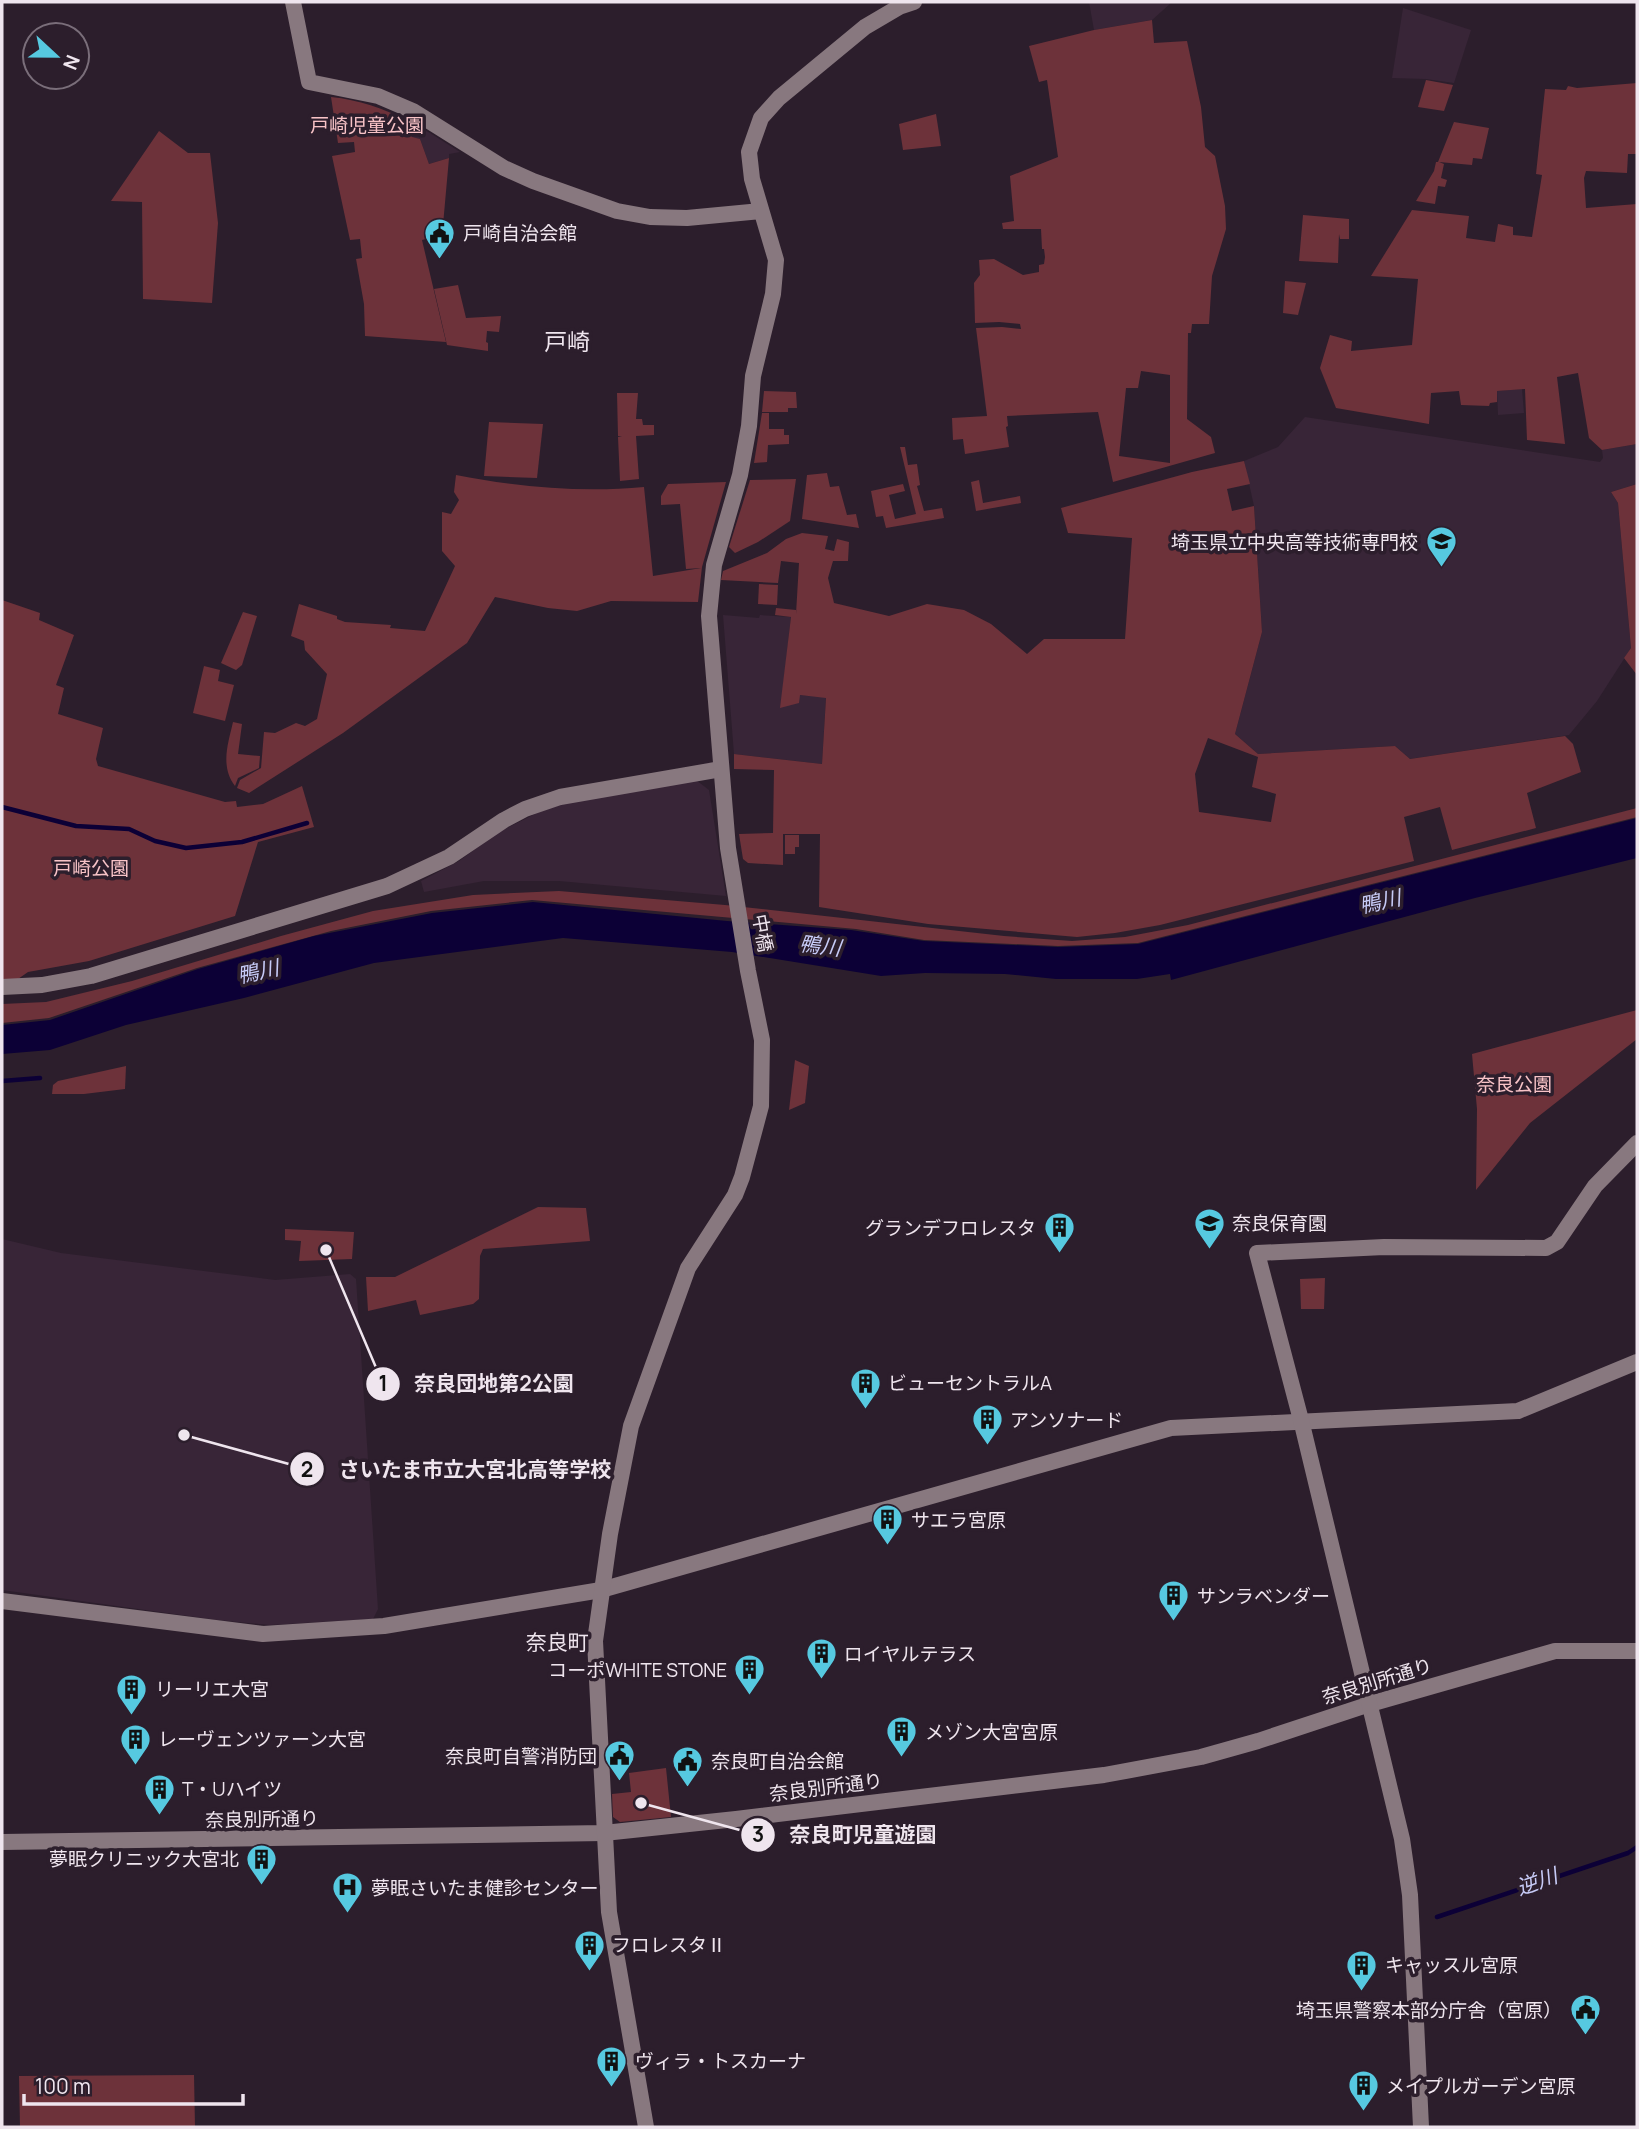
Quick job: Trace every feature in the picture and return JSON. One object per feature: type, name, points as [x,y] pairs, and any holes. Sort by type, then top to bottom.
[{"type":"street","points":[[293,2],[309,82],[378,96],[414,111],[503,168],[617,211],[650,217],[688,218],[761,212]]},
{"type":"street","name":"中橋","points":[[646,2127],[613,1942],[604,1833],[596,1641],[601,1590],[631,1426],[688,1268],[735,1195],[761,1106],[762,1040],[728,848],[709,616],[714,565],[742,468],[753,376],[773,294],[776,260],[752,179],[749,152],[761,118],[779,98],[865,27],[899,7],[914,2]]},
{"type":"street","points":[[2,986],[42,985],[91,976],[387,886],[449,857],[525,809],[560,797],[721,769]]},
{"type":"street","points":[[1421,2127],[1413,1934],[1407,1865],[1301,1420],[1257,1253],[1384,1247],[1546,1248],[1557,1242],[1595,1186],[1637,1143]]},
{"type":"street","points":[[2,1601],[263,1634],[384,1626],[601,1590],[1156,1432],[1185,1426],[1518,1411],[1637,1362]]},
{"type":"street","name":"奈良別所通り","points":[[2,1843],[604,1833],[1104,1776],[1201,1757],[1285,1733],[1370,1704],[1555,1651],[1637,1651]]},
{"type":"shaded area","points":[[1089,2],[1172,2],[1152,20],[1094,30]]},
{"type":"shaded area","points":[[1403,8],[1471,30],[1454,83],[1392,78]]},
{"type":"shaded area","points":[[408,121],[460,152],[449,154],[449,158],[429,164],[420,139],[412,138]]},
{"type":"shaded area","points":[[1522,389],[1524,413],[1498,415],[1497,391]]},
{"type":"shaded area","name":"埼玉県立中央高等技術専門校","points":[[1305,417],[1600,462],[1603,458],[1602,450],[1637,444],[1637,484],[1611,492],[1618,503],[1631,648],[1597,701],[1569,735],[1410,759],[1395,746],[1258,754],[1235,734],[1262,632],[1254,506],[1244,461],[1278,447]]},
{"type":"shaded area","points":[[723,615],[791,617],[781,707],[800,695],[826,697],[822,764],[734,754]]},
{"type":"shaded area","points":[[696,780],[709,790],[726,896],[559,881],[484,881],[424,892],[421,881],[459,861],[497,833],[537,813],[563,804]]},
{"type":"shaded area","points":[[2,1239],[61,1253],[275,1280],[350,1274],[356,1279],[378,1609],[373,1619],[270,1625],[2,1590]]},
{"type":"green space","points":[[1152,20],[1154,43],[1187,41],[1201,107],[1205,147],[1215,156],[1225,206],[1226,229],[1212,276],[1209,324],[1192,324],[1191,333],[1188,333],[1187,419],[1211,437],[1215,453],[1113,482],[1098,412],[1007,416],[1009,447],[965,454],[963,439],[953,440],[952,418],[987,416],[976,328],[1021,329],[1020,324],[975,323],[974,283],[980,275],[979,260],[994,259],[1023,275],[1039,272],[1039,265],[1044,264],[1041,229],[1003,229],[1002,223],[1014,221],[1010,176],[1058,157],[1047,80],[1039,82],[1029,46],[1094,30]],"holes":[[[1141,371],[1170,375],[1170,463],[1119,456],[1126,388],[1138,388]]]},
{"type":"green space","points":[[1426,80],[1453,85],[1444,111],[1418,107]]},
{"type":"green space","points":[[1637,83],[1637,154],[1628,154],[1627,173],[1586,171],[1584,178],[1586,208],[1637,204],[1637,444],[1602,450],[1589,438],[1578,373],[1557,377],[1565,444],[1527,440],[1525,389],[1497,391],[1497,402],[1490,403],[1489,406],[1461,405],[1459,391],[1431,393],[1429,424],[1336,408],[1320,368],[1330,335],[1352,341],[1351,351],[1412,345],[1418,279],[1371,276],[1412,210],[1469,216],[1466,238],[1495,242],[1498,224],[1513,227],[1513,235],[1532,237],[1542,175],[1536,174],[1545,89],[1566,90],[1568,86],[1577,88]]},
{"type":"green space","name":"戸崎児童公園","points":[[331,97],[371,105],[408,121],[412,137],[420,139],[429,164],[449,158],[443,225],[445,234],[422,240],[446,342],[365,336],[364,304],[356,259],[362,258],[360,239],[350,240],[332,156],[355,152],[354,142],[338,143]]},
{"type":"green space","points":[[936,114],[941,146],[903,150],[899,124]]},
{"type":"green space","points":[[1454,122],[1489,128],[1482,159],[1473,158],[1472,165],[1439,162],[1444,164],[1441,178],[1447,180],[1445,187],[1438,186],[1435,204],[1416,201],[1434,171]]},
{"type":"green space","points":[[159,131],[188,153],[210,153],[218,223],[212,303],[143,299],[142,202],[111,201]]},
{"type":"green space","points":[[1303,215],[1349,219],[1349,239],[1340,239],[1339,234],[1338,263],[1299,261]]},
{"type":"green space","points":[[1285,281],[1306,283],[1298,315],[1283,313]]},
{"type":"green space","points":[[458,285],[466,318],[501,316],[499,332],[487,331],[488,351],[447,345],[434,289]]},
{"type":"green space","points":[[764,391],[796,392],[797,408],[788,408],[788,412],[762,412]]},
{"type":"green space","points":[[617,393],[638,393],[636,419],[642,419],[643,425],[654,425],[654,435],[636,436],[639,479],[620,481],[618,437],[622,436],[618,436]]},
{"type":"green space","points":[[762,413],[769,413],[769,429],[784,429],[784,435],[789,435],[789,444],[768,445],[767,462],[754,463]]},
{"type":"green space","points":[[489,422],[543,424],[537,478],[484,476]]},
{"type":"green space","points":[[900,447],[905,447],[908,465],[917,464],[920,485],[917,486],[924,511],[942,508],[944,518],[886,528],[883,516],[876,517],[871,491],[903,484],[905,491],[889,495],[895,519],[916,514]]},
{"type":"green space","points":[[1244,461],[1250,484],[1227,489],[1232,511],[1254,506],[1262,632],[1235,734],[1258,754],[1395,746],[1410,759],[1565,736],[1573,744],[1581,772],[1527,793],[1536,828],[1452,850],[1440,807],[1404,817],[1414,861],[1160,925],[1077,937],[928,924],[819,907],[820,834],[783,834],[783,865],[748,863],[743,859],[739,834],[773,833],[774,770],[734,769],[734,754],[822,764],[826,698],[800,695],[799,703],[780,708],[791,617],[775,615],[776,608],[796,610],[796,614],[799,563],[781,561],[778,583],[721,580],[723,571],[767,553],[786,539],[802,533],[828,536],[825,549],[834,551],[837,539],[849,542],[848,561],[833,561],[828,578],[834,603],[889,616],[927,604],[964,610],[991,624],[1027,654],[1044,639],[1125,639],[1132,538],[1068,533],[1061,508],[1192,472]],"holes":[[[1208,738],[1258,757],[1252,787],[1276,794],[1271,822],[1199,812],[1195,774]]]},
{"type":"green space","points":[[827,473],[830,487],[839,486],[847,515],[856,514],[859,528],[802,519],[807,475]]},
{"type":"green space","points":[[456,475],[550,488],[644,487],[653,576],[701,568],[686,569],[680,504],[661,505],[661,496],[668,484],[726,482],[702,567],[698,602],[611,601],[577,611],[495,597],[467,643],[343,733],[249,793],[237,788],[240,780],[261,768],[264,732],[275,733],[296,723],[305,726],[317,719],[327,674],[305,650],[304,641],[291,636],[299,604],[337,616],[337,619],[345,622],[391,625],[390,628],[425,631],[455,566],[442,551],[442,512],[451,514],[459,500],[454,492]]},
{"type":"green space","points":[[796,479],[790,521],[735,553],[729,547],[750,480]]},
{"type":"green space","points":[[979,480],[983,503],[1020,496],[1021,503],[976,511],[971,482]]},
{"type":"green space","points":[[1637,484],[1637,675],[1624,658],[1631,648],[1618,503],[1611,492]]},
{"type":"green space","points":[[759,584],[778,585],[777,605],[758,604]]},
{"type":"green space","name":"戸崎公園","points":[[2,600],[40,613],[39,620],[74,635],[56,685],[64,688],[58,714],[103,728],[96,759],[98,766],[225,802],[236,801],[237,807],[263,804],[302,786],[314,827],[258,842],[235,916],[89,961],[28,972],[18,979],[2,980]]},
{"type":"green space","points":[[243,612],[257,616],[242,665],[236,670],[221,663]]},
{"type":"green space","points":[[204,666],[220,670],[218,681],[234,685],[225,721],[193,713]]},
{"type":"green space","points":[[233,722],[242,724],[238,754],[260,756],[259,768],[238,778],[235,786],[226,763]]},
{"type":"green space","points":[[1637,808],[1637,817],[1138,943],[1058,946],[924,940],[856,929],[532,900],[431,911],[331,931],[197,968],[49,1018],[2,1023],[2,1004],[46,1002],[132,981],[373,911],[473,895],[559,891],[725,905],[1072,941],[1125,937],[1188,925]]},
{"type":"green space","points":[[785,835],[799,835],[799,847],[795,847],[795,854],[785,854]]},
{"type":"green space","name":"奈良公園","points":[[1637,1010],[1637,1039],[1530,1123],[1476,1190],[1477,1109],[1472,1054]]},
{"type":"green space","points":[[795,1060],[809,1066],[805,1103],[789,1110]]},
{"type":"green space","points":[[126,1066],[125,1089],[84,1094],[52,1094],[53,1085],[58,1081]]},
{"type":"green space","points":[[538,1207],[586,1208],[590,1241],[483,1249],[480,1256],[479,1299],[473,1304],[420,1315],[416,1300],[368,1311],[366,1277],[395,1277]]},
{"type":"green space","points":[[285,1229],[354,1232],[352,1259],[299,1261],[301,1241],[285,1240]]},
{"type":"green space","points":[[1325,1278],[1324,1309],[1301,1309],[1300,1279]]},
{"type":"green space","points":[[666,1768],[671,1817],[620,1822],[613,1817],[612,1794],[631,1792],[629,1773]]},
{"type":"green space","points":[[194,2075],[195,2127],[20,2127],[19,2076]]},
{"type":"water","name":"鴨川","points":[[1637,818],[1637,858],[1475,898],[1171,980],[1170,974],[1137,979],[1056,979],[1005,974],[925,973],[881,976],[732,952],[563,938],[374,963],[244,998],[126,1025],[50,1050],[2,1054],[2,1025],[50,1020],[198,969],[314,936],[432,913],[533,902],[851,930],[924,941],[1058,947],[1138,944]]},
{"type":"waterway","points":[[2,807],[76,826],[129,829],[155,841],[186,848],[242,842],[307,823]]},
{"type":"waterway","points":[[2,1081],[40,1078]]},
{"type":"waterway","name":"逆川","points":[[1437,1917],[1628,1853],[1637,1847]]},
{"type":"place","name":"戸崎自治会館","points":[[440,260]]},
{"type":"place","name":"埼玉県立中央高等技術専門校","points":[[1441,569]]},
{"type":"place","name":"奈良団地第2公園","points":[[326,1250]]},
{"type":"place","name":"奈良保育園","points":[[1209,1250]]},
{"type":"place","name":"グランデフロレスタ","points":[[1059,1255]]},
{"type":"place","name":"ビューセントラルA","points":[[865,1410]]},
{"type":"place","name":"さいたま市立大宮北高等学校","points":[[184,1435]]},
{"type":"place","name":"アンソナード","points":[[987,1447]]},
{"type":"place","name":"サエラ宮原","points":[[888,1547]]},
{"type":"place","name":"サンラベンダー","points":[[1174,1623]]},
{"type":"place","name":"ロイヤルテラス","points":[[821,1681]]},
{"type":"place","name":"コーポWHITE STONE","points":[[750,1697]]},
{"type":"place","name":"リーリエ大宮","points":[[132,1716]]},
{"type":"place","name":"メゾン大宮宮原","points":[[902,1759]]},
{"type":"place","name":"レーヴェンツァーン大宮","points":[[135,1766]]},
{"type":"place","name":"奈良町自警消防団","points":[[620,1783]]},
{"type":"place","name":"奈良町自治会館","points":[[688,1788]]},
{"type":"place","name":"奈良町児童遊園","points":[[641,1803]]},
{"type":"place","name":"T・Uハイツ","points":[[159,1816]]},
{"type":"place","name":"夢眠クリニック大宮北","points":[[262,1886]]},
{"type":"place","name":"夢眠さいたま健診センター","points":[[348,1915]]},
{"type":"place","name":"フロレスタⅡ","points":[[589,1972]]},
{"type":"place","name":"キャッスル宮原","points":[[1362,1992]]},
{"type":"place","name":"埼玉県警察本部分庁舎（宮原）","points":[[1585,2037]]},
{"type":"place","name":"ヴィラ・トスカーナ","points":[[612,2088]]},
{"type":"place","name":"メイプルガーデン宮原","points":[[1363,2113]]},
{"type":"district","name":"戸崎","points":[[567,342]]},
{"type":"district","name":"奈良町","points":[[557,1643]]}]
